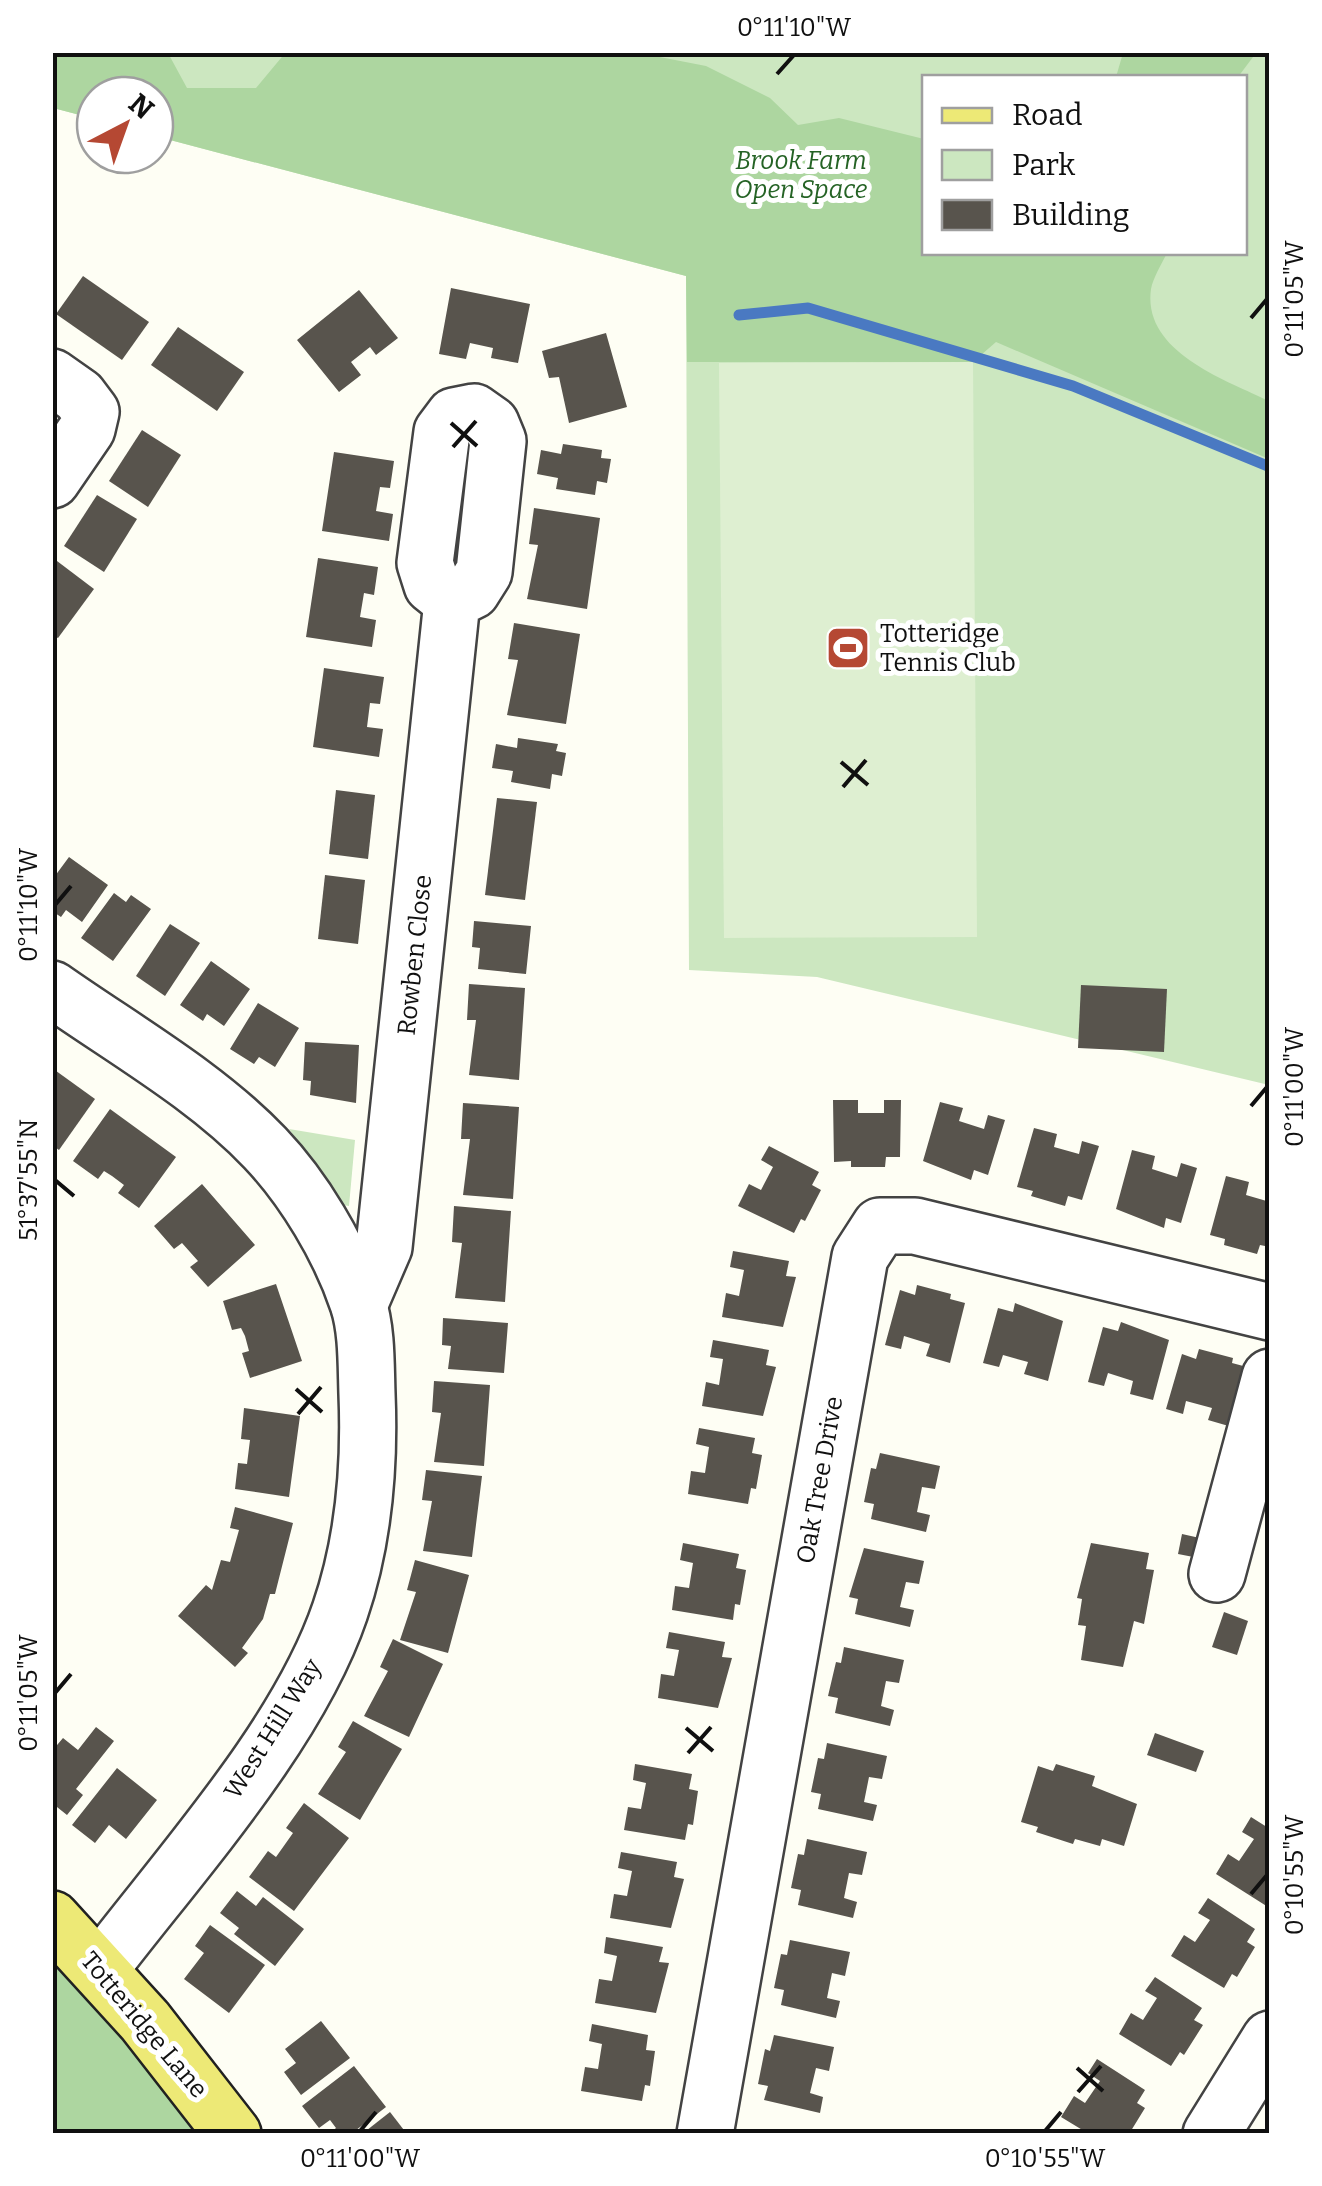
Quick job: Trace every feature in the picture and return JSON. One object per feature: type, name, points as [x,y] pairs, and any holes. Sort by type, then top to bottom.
[{"type":"main road","name":"Totteridge Lane","points":[[52,1919],[100,1969],[233,2134]]},
{"type":"street","points":[[52,377],[79,396],[91,412],[87,429],[52,480]]},
{"type":"street","name":"Rowben Close","points":[[359,1304],[384,1248],[452,600]]},
{"type":"street","name":"West Hill Way","points":[[52,989],[218,1107],[265,1149],[315,1214],[359,1304],[368,1433],[357,1549],[340,1612],[311,1676],[250,1772],[100,1969]]},
{"type":"street","name":"Oak Tree Drive","points":[[704,2134],[853,1295],[867,1240],[880,1226],[915,1226],[1270,1312]]},
{"type":"street","points":[[1217,1574],[1270,1377]]},
{"type":"street","points":[[1212,2134],[1270,2039]]},
{"type":"green space","name":"Brook Farm Open Space","points":[[286,52],[634,52],[706,66],[770,98],[798,125],[839,118],[922,139],[922,255],[1166,255],[1151,289],[1152,311],[1160,330],[1190,361],[1269,401],[1269,459],[996,342],[973,362],[687,362],[686,276],[175,141],[175,75],[75,75],[75,114],[57,109],[53,115],[53,53],[168,53],[187,88],[256,88]]},
{"type":"green space","points":[[1123,52],[1256,53],[1240,75],[1117,75]]},
{"type":"green space","points":[[53,53],[1269,53],[1269,1085],[817,977],[689,970],[686,276],[175,141],[175,75],[75,75],[75,114],[57,109],[53,115]]},
{"type":"green space","name":"Totteridge Tennis Club","points":[[973,362],[977,937],[724,938],[719,363]]},
{"type":"green space","points":[[289,1129],[355,1140],[349,1206],[343,1205]]},
{"type":"green space","points":[[52,1956],[100,1999],[199,2133],[53,2133]]},
{"type":"building","points":[[83,276],[149,322],[122,360],[56,314]]},
{"type":"building","points":[[451,288],[530,304],[518,363],[491,358],[493,348],[470,343],[466,359],[439,354]]},
{"type":"building","points":[[359,290],[398,338],[376,355],[370,347],[351,362],[361,375],[339,392],[297,340]]},
{"type":"building","points":[[178,327],[244,372],[217,411],[151,365]]},
{"type":"building","points":[[606,333],[627,407],[569,423],[559,377],[549,378],[542,351]]},
{"type":"building","points":[[142,430],[181,455],[148,507],[109,481]]},
{"type":"building","points":[[563,444],[602,450],[601,458],[611,459],[607,483],[597,481],[595,495],[556,489],[558,478],[537,474],[541,450],[561,454]]},
{"type":"building","points":[[334,452],[394,461],[390,488],[380,487],[376,511],[393,514],[389,541],[322,531]]},
{"type":"building","points":[[97,495],[137,519],[104,572],[64,546]]},
{"type":"building","points":[[534,508],[600,518],[587,609],[527,599],[538,545],[529,544]]},
{"type":"building","points":[[318,558],[378,567],[374,595],[364,593],[360,617],[376,620],[372,647],[306,637]]},
{"type":"building","points":[[57,561],[94,589],[58,638],[52,635],[52,567]]},
{"type":"building","points":[[514,623],[580,634],[566,724],[507,715],[518,660],[508,659]]},
{"type":"building","points":[[324,668],[384,677],[380,704],[370,703],[367,727],[383,729],[379,757],[313,747]]},
{"type":"building","points":[[518,738],[558,744],[556,751],[566,753],[562,776],[552,774],[550,789],[511,782],[513,771],[492,768],[496,744],[517,748]]},
{"type":"building","points":[[336,790],[375,795],[368,859],[329,854]]},
{"type":"building","points":[[497,798],[537,802],[525,900],[485,895]]},
{"type":"building","points":[[69,857],[108,885],[82,922],[66,910],[61,917],[52,911],[52,880]]},
{"type":"building","points":[[325,875],[365,880],[358,944],[318,939]]},
{"type":"building","points":[[114,893],[126,902],[131,895],[151,909],[113,961],[81,938]]},
{"type":"building","points":[[474,921],[531,926],[526,974],[478,969],[480,948],[472,947]]},
{"type":"building","points":[[170,924],[200,943],[165,996],[136,976]]},
{"type":"building","points":[[211,961],[250,989],[224,1026],[207,1014],[203,1021],[180,1005]]},
{"type":"building","points":[[469,984],[525,988],[519,1080],[469,1075],[476,1020],[467,1020]]},
{"type":"building","points":[[1081,985],[1167,989],[1164,1052],[1078,1048]]},
{"type":"building","points":[[258,1003],[299,1028],[275,1067],[259,1057],[254,1064],[230,1049]]},
{"type":"building","points":[[305,1042],[359,1045],[356,1103],[310,1095],[311,1081],[303,1080]]},
{"type":"building","points":[[52,1068],[95,1099],[59,1150],[52,1145]]},
{"type":"building","points":[[833,1100],[858,1100],[858,1113],[884,1113],[884,1100],[901,1100],[900,1157],[886,1157],[885,1167],[851,1167],[851,1161],[834,1162]]},
{"type":"building","points":[[940,1102],[963,1108],[959,1121],[984,1129],[988,1115],[1005,1120],[988,1175],[974,1170],[971,1180],[923,1161]]},
{"type":"building","points":[[463,1103],[519,1107],[513,1199],[463,1195],[470,1139],[461,1139]]},
{"type":"building","points":[[110,1109],[176,1157],[139,1208],[118,1193],[124,1185],[112,1176],[104,1171],[98,1179],[73,1161]]},
{"type":"building","points":[[1034,1128],[1057,1134],[1054,1147],[1079,1154],[1082,1141],[1099,1146],[1082,1200],[1068,1196],[1065,1206],[1031,1196],[1033,1191],[1017,1187]]},
{"type":"building","points":[[769,1146],[819,1172],[812,1185],[821,1190],[794,1233],[738,1206],[749,1184],[761,1190],[773,1167],[761,1160]]},
{"type":"building","points":[[1132,1150],[1155,1156],[1152,1169],[1177,1177],[1181,1163],[1197,1168],[1181,1223],[1166,1218],[1164,1228],[1116,1209]]},
{"type":"building","points":[[1226,1176],[1249,1182],[1246,1195],[1270,1202],[1270,1247],[1260,1245],[1257,1254],[1224,1245],[1225,1239],[1210,1235]]},
{"type":"building","points":[[202,1184],[255,1245],[208,1287],[190,1267],[198,1261],[182,1243],[174,1249],[154,1226]]},
{"type":"building","points":[[454,1206],[511,1211],[505,1302],[455,1298],[462,1243],[452,1242]]},
{"type":"building","points":[[733,1251],[789,1261],[786,1276],[796,1277],[783,1327],[722,1317],[726,1293],[739,1296],[744,1270],[730,1267]]},
{"type":"building","points":[[276,1284],[302,1361],[250,1378],[242,1353],[249,1351],[245,1336],[241,1328],[232,1330],[223,1301]]},
{"type":"building","points":[[917,1285],[951,1294],[950,1299],[965,1303],[950,1363],[926,1356],[930,1344],[904,1336],[901,1349],[885,1345],[900,1290],[915,1295]]},
{"type":"building","points":[[1015,1303],[1063,1321],[1048,1381],[1024,1374],[1028,1362],[1003,1355],[999,1367],[983,1363],[998,1308],[1013,1312]]},
{"type":"building","points":[[443,1318],[508,1323],[504,1373],[448,1369],[451,1346],[442,1345]]},
{"type":"building","points":[[1121,1322],[1169,1340],[1153,1400],[1130,1394],[1133,1381],[1108,1373],[1104,1386],[1088,1382],[1103,1327],[1118,1331]]},
{"type":"building","points":[[713,1340],[769,1350],[766,1365],[776,1367],[763,1416],[702,1406],[706,1382],[719,1385],[723,1359],[710,1357]]},
{"type":"building","points":[[1199,1349],[1233,1358],[1232,1363],[1247,1367],[1232,1427],[1208,1420],[1212,1408],[1186,1401],[1183,1414],[1166,1409],[1182,1354],[1196,1359]]},
{"type":"building","points":[[434,1381],[490,1385],[484,1466],[434,1462],[441,1413],[432,1412]]},
{"type":"building","points":[[244,1408],[300,1416],[289,1497],[235,1489],[238,1463],[247,1464],[250,1440],[241,1439]]},
{"type":"building","points":[[699,1428],[755,1438],[752,1453],[762,1455],[756,1489],[751,1488],[748,1504],[688,1494],[691,1471],[705,1473],[709,1447],[696,1444]]},
{"type":"building","points":[[880,1453],[940,1466],[935,1489],[922,1487],[917,1512],[930,1515],[926,1532],[871,1519],[874,1504],[864,1502],[871,1468],[876,1469]]},
{"type":"building","points":[[426,1470],[482,1476],[472,1557],[423,1551],[432,1501],[422,1500]]},
{"type":"building","points":[[235,1507],[293,1523],[275,1594],[270,1594],[263,1619],[242,1648],[248,1653],[235,1667],[178,1616],[206,1585],[212,1590],[221,1560],[230,1562],[239,1530],[230,1528]]},
{"type":"building","points":[[1182,1534],[1213,1541],[1209,1560],[1178,1554]]},
{"type":"building","points":[[683,1543],[739,1554],[736,1568],[746,1570],[740,1605],[735,1604],[733,1620],[672,1610],[675,1586],[689,1588],[693,1563],[680,1560]]},
{"type":"building","points":[[1091,1543],[1149,1553],[1146,1569],[1154,1570],[1144,1624],[1134,1621],[1123,1667],[1081,1660],[1086,1626],[1078,1625],[1082,1599],[1077,1598]]},
{"type":"building","points":[[864,1548],[924,1561],[919,1584],[906,1582],[900,1607],[914,1610],[910,1627],[855,1614],[858,1599],[849,1597]]},
{"type":"building","points":[[415,1560],[469,1575],[448,1653],[400,1640],[416,1592],[407,1590]]},
{"type":"building","points":[[1224,1612],[1248,1621],[1237,1655],[1212,1647]]},
{"type":"building","points":[[669,1632],[725,1642],[722,1657],[732,1658],[718,1708],[658,1698],[661,1674],[674,1676],[679,1650],[666,1648]]},
{"type":"building","points":[[393,1639],[443,1664],[409,1737],[364,1716],[388,1671],[380,1667]]},
{"type":"building","points":[[844,1647],[904,1660],[899,1683],[886,1681],[881,1706],[894,1710],[890,1726],[835,1713],[838,1698],[828,1696]]},
{"type":"building","points":[[353,1721],[402,1749],[360,1820],[318,1794],[346,1752],[338,1747]]},
{"type":"building","points":[[96,1727],[114,1741],[76,1789],[83,1795],[67,1815],[52,1803],[52,1751],[63,1738],[78,1750]]},
{"type":"building","points":[[1155,1733],[1204,1751],[1196,1772],[1147,1755]]},
{"type":"building","points":[[827,1743],[887,1756],[882,1779],[869,1777],[864,1802],[877,1805],[873,1821],[818,1809],[821,1794],[811,1792],[818,1758],[824,1759]]},
{"type":"building","points":[[635,1764],[692,1774],[689,1789],[698,1791],[693,1825],[688,1824],[685,1840],[624,1830],[628,1807],[641,1809],[646,1783],[633,1780]]},
{"type":"building","points":[[1056,1764],[1095,1776],[1092,1786],[1137,1804],[1124,1846],[1102,1839],[1100,1846],[1075,1839],[1073,1844],[1036,1832],[1038,1827],[1021,1822],[1038,1766],[1053,1771]]},
{"type":"building","points":[[117,1768],[157,1800],[126,1839],[109,1825],[95,1843],[72,1825]]},
{"type":"building","points":[[304,1803],[349,1838],[294,1911],[249,1877],[268,1851],[276,1857],[293,1833],[286,1828]]},
{"type":"building","points":[[1251,1817],[1270,1829],[1268,1907],[1216,1874],[1228,1854],[1239,1861],[1254,1839],[1242,1832]]},
{"type":"building","points":[[807,1839],[867,1852],[862,1875],[849,1873],[844,1898],[857,1902],[853,1918],[798,1905],[801,1890],[791,1888],[798,1854],[804,1855]]},
{"type":"building","points":[[621,1852],[677,1862],[674,1877],[684,1879],[671,1928],[610,1918],[614,1894],[627,1896],[632,1871],[618,1868]]},
{"type":"building","points":[[237,1891],[256,1906],[263,1897],[304,1929],[275,1966],[234,1934],[239,1928],[220,1913]]},
{"type":"building","points":[[1208,1898],[1255,1929],[1247,1942],[1255,1947],[1237,1977],[1232,1974],[1224,1988],[1171,1956],[1184,1935],[1195,1942],[1210,1920],[1198,1913]]},
{"type":"building","points":[[210,1925],[265,1965],[229,2013],[184,1979],[204,1953],[195,1946]]},
{"type":"building","points":[[606,1937],[663,1947],[659,1962],[669,1963],[656,2013],[595,2003],[599,1979],[612,1981],[617,1956],[604,1953]]},
{"type":"building","points":[[790,1940],[850,1952],[845,1976],[832,1973],[827,1998],[840,2001],[836,2018],[781,2005],[784,1990],[774,1988],[781,1954],[787,1955]]},
{"type":"building","points":[[1155,1977],[1202,2008],[1194,2020],[1203,2025],[1184,2055],[1180,2052],[1171,2066],[1119,2034],[1131,2013],[1143,2020],[1157,1998],[1145,1991]]},
{"type":"building","points":[[321,2021],[350,2058],[301,2095],[284,2072],[296,2063],[285,2049]]},
{"type":"building","points":[[592,2024],[648,2035],[646,2050],[655,2051],[650,2086],[645,2085],[642,2101],[581,2091],[585,2067],[598,2069],[602,2044],[589,2041]]},
{"type":"building","points":[[774,2035],[834,2047],[829,2071],[816,2068],[810,2093],[823,2097],[820,2113],[764,2100],[768,2086],[758,2084],[765,2049],[770,2051]]},
{"type":"building","points":[[1097,2059],[1145,2090],[1137,2103],[1145,2108],[1129,2134],[1089,2134],[1061,2117],[1074,2096],[1085,2103],[1100,2081],[1088,2073]]},
{"type":"building","points":[[354,2066],[386,2107],[351,2134],[329,2134],[336,2128],[330,2120],[319,2128],[302,2106]]},
{"type":"building","points":[[390,2112],[407,2134],[362,2134]]},
{"type":"waterway","points":[[739,315],[808,308],[1073,386],[1270,467]]},
{"type":"place","name":"Totteridge Tennis Club","points":[[848,648]]}]
